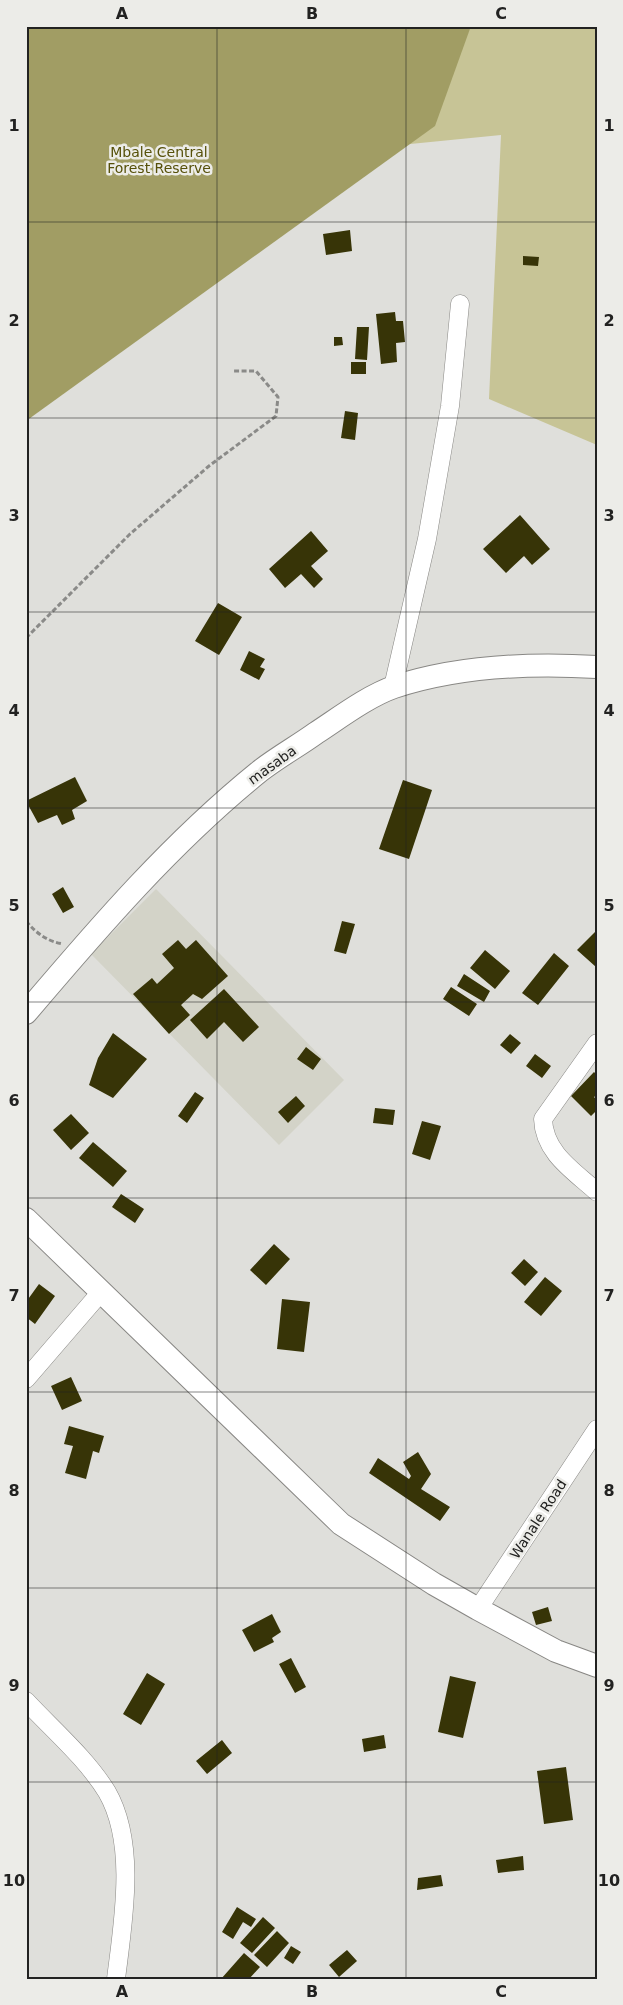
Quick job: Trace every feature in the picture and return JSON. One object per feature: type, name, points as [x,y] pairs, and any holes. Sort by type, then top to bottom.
[{"type":"street","points":[[393,687],[427,539],[449,416],[460,304]]},
{"type":"street","name":"masaba","points":[[26,1013],[83,946],[163,859],[212,812],[262,770],[346,713],[393,687],[439,676],[492,668],[557,664],[597,667]]},
{"type":"street","points":[[597,1043],[543,1119],[543,1130],[556,1156],[597,1192]]},
{"type":"street","points":[[26,1219],[341,1524],[478,1609],[556,1651],[597,1666]]},
{"type":"street","points":[[26,1379],[101,1292]]},
{"type":"street","name":"Wanale Road","points":[[478,1609],[597,1429]]},
{"type":"street","points":[[26,1701],[95,1775],[114,1807],[124,1840],[124,1917],[116,1979]]},
{"type":"path","points":[[26,638],[130,534],[209,466],[276,416],[278,397],[256,371],[234,371]]},
{"type":"path","points":[[26,922],[34,931],[50,942],[83,946]]},
{"type":"shaded area","points":[[212,26],[597,26],[597,445],[489,399],[501,135],[158,169]]},
{"type":"shaded area","points":[[156,889],[344,1080],[279,1145],[91,954]]},
{"type":"green space","name":"Mbale Central Forest Reserve","points":[[26,26],[471,26],[435,126],[26,421]]},
{"type":"building","points":[[350,230],[352,251],[326,255],[323,234]]},
{"type":"building","points":[[523,256],[539,257],[538,266],[523,265]]},
{"type":"building","points":[[395,312],[396,321],[403,321],[405,342],[396,343],[397,362],[381,364],[376,314]]},
{"type":"building","points":[[357,327],[369,327],[367,360],[355,359]]},
{"type":"building","points":[[334,337],[342,337],[343,345],[334,346]]},
{"type":"building","points":[[351,362],[366,362],[366,374],[351,374]]},
{"type":"building","points":[[345,411],[358,413],[355,440],[341,438]]},
{"type":"building","points":[[520,515],[550,549],[532,565],[524,556],[506,573],[483,549]]},
{"type":"building","points":[[311,531],[328,551],[311,566],[323,579],[314,588],[301,574],[285,588],[269,569]]},
{"type":"building","points":[[218,603],[242,617],[219,655],[195,641]]},
{"type":"building","points":[[249,651],[265,659],[260,667],[265,669],[259,680],[240,670]]},
{"type":"building","points":[[75,777],[87,801],[72,810],[75,819],[62,825],[57,815],[38,823],[26,801]]},
{"type":"building","points":[[403,780],[432,790],[409,859],[379,849]]},
{"type":"building","points":[[63,887],[74,907],[63,913],[52,894]]},
{"type":"building","points":[[342,921],[355,924],[346,954],[334,951]]},
{"type":"building","points":[[595,932],[597,934],[596,967],[577,950]]},
{"type":"building","points":[[178,940],[186,949],[196,940],[228,976],[202,999],[193,994],[181,1005],[190,1015],[169,1034],[133,994],[152,978],[157,984],[174,968],[162,954]]},
{"type":"building","points":[[485,950],[510,971],[495,989],[470,968]]},
{"type":"building","points":[[554,953],[569,966],[538,1005],[522,993]]},
{"type":"building","points":[[464,974],[490,991],[484,1002],[457,986]]},
{"type":"building","points":[[451,987],[477,1004],[469,1016],[443,999]]},
{"type":"building","points":[[224,989],[259,1027],[243,1042],[224,1022],[207,1039],[190,1020]]},
{"type":"building","points":[[113,1033],[147,1059],[113,1098],[89,1085],[98,1058]]},
{"type":"building","points":[[510,1034],[521,1043],[511,1054],[500,1045]]},
{"type":"building","points":[[306,1047],[321,1059],[313,1070],[297,1059]]},
{"type":"building","points":[[535,1054],[551,1066],[542,1078],[526,1066]]},
{"type":"building","points":[[594,1072],[597,1075],[597,1095],[594,1097],[597,1100],[597,1110],[591,1116],[571,1096]]},
{"type":"building","points":[[195,1092],[204,1098],[187,1123],[178,1116]]},
{"type":"building","points":[[296,1096],[305,1106],[288,1123],[278,1112]]},
{"type":"building","points":[[375,1108],[395,1110],[393,1125],[373,1123]]},
{"type":"building","points":[[71,1114],[89,1133],[71,1150],[53,1130]]},
{"type":"building","points":[[422,1121],[441,1126],[430,1160],[412,1154]]},
{"type":"building","points":[[93,1142],[127,1171],[113,1187],[79,1158]]},
{"type":"building","points":[[121,1194],[144,1209],[135,1223],[112,1207]]},
{"type":"building","points":[[274,1244],[290,1259],[266,1285],[250,1270]]},
{"type":"building","points":[[524,1259],[538,1272],[525,1286],[511,1273]]},
{"type":"building","points":[[545,1277],[562,1291],[541,1316],[524,1302]]},
{"type":"building","points":[[39,1284],[55,1296],[35,1324],[26,1317],[26,1302]]},
{"type":"building","points":[[282,1299],[310,1302],[304,1352],[277,1349]]},
{"type":"building","points":[[71,1377],[82,1401],[62,1410],[51,1386]]},
{"type":"building","points":[[69,1426],[104,1436],[99,1453],[93,1451],[86,1479],[65,1473],[73,1446],[64,1444]]},
{"type":"building","points":[[418,1452],[431,1474],[421,1489],[450,1507],[440,1521],[369,1473],[378,1458],[409,1479],[411,1476],[403,1462]]},
{"type":"building","points":[[548,1607],[552,1621],[536,1625],[532,1612]]},
{"type":"building","points":[[272,1614],[281,1632],[272,1638],[274,1642],[254,1652],[242,1630]]},
{"type":"building","points":[[291,1658],[306,1687],[295,1693],[279,1664]]},
{"type":"building","points":[[147,1673],[165,1684],[141,1725],[123,1714]]},
{"type":"building","points":[[450,1676],[476,1682],[463,1738],[438,1732]]},
{"type":"building","points":[[384,1735],[386,1748],[364,1752],[362,1739]]},
{"type":"building","points":[[222,1740],[232,1753],[207,1774],[196,1761]]},
{"type":"building","points":[[566,1767],[573,1820],[544,1824],[537,1771]]},
{"type":"building","points":[[523,1856],[524,1870],[498,1873],[496,1860]]},
{"type":"building","points":[[441,1875],[443,1886],[417,1890],[418,1878]]},
{"type":"building","points":[[237,1907],[256,1919],[251,1927],[243,1922],[233,1939],[222,1932]]},
{"type":"building","points":[[263,1917],[275,1928],[252,1953],[240,1943]]},
{"type":"building","points":[[277,1931],[289,1943],[267,1967],[254,1955]]},
{"type":"building","points":[[291,1946],[301,1952],[293,1964],[284,1958]]},
{"type":"building","points":[[347,1950],[357,1961],[339,1977],[329,1965]]},
{"type":"building","points":[[244,1953],[260,1967],[249,1979],[221,1979]]}]
